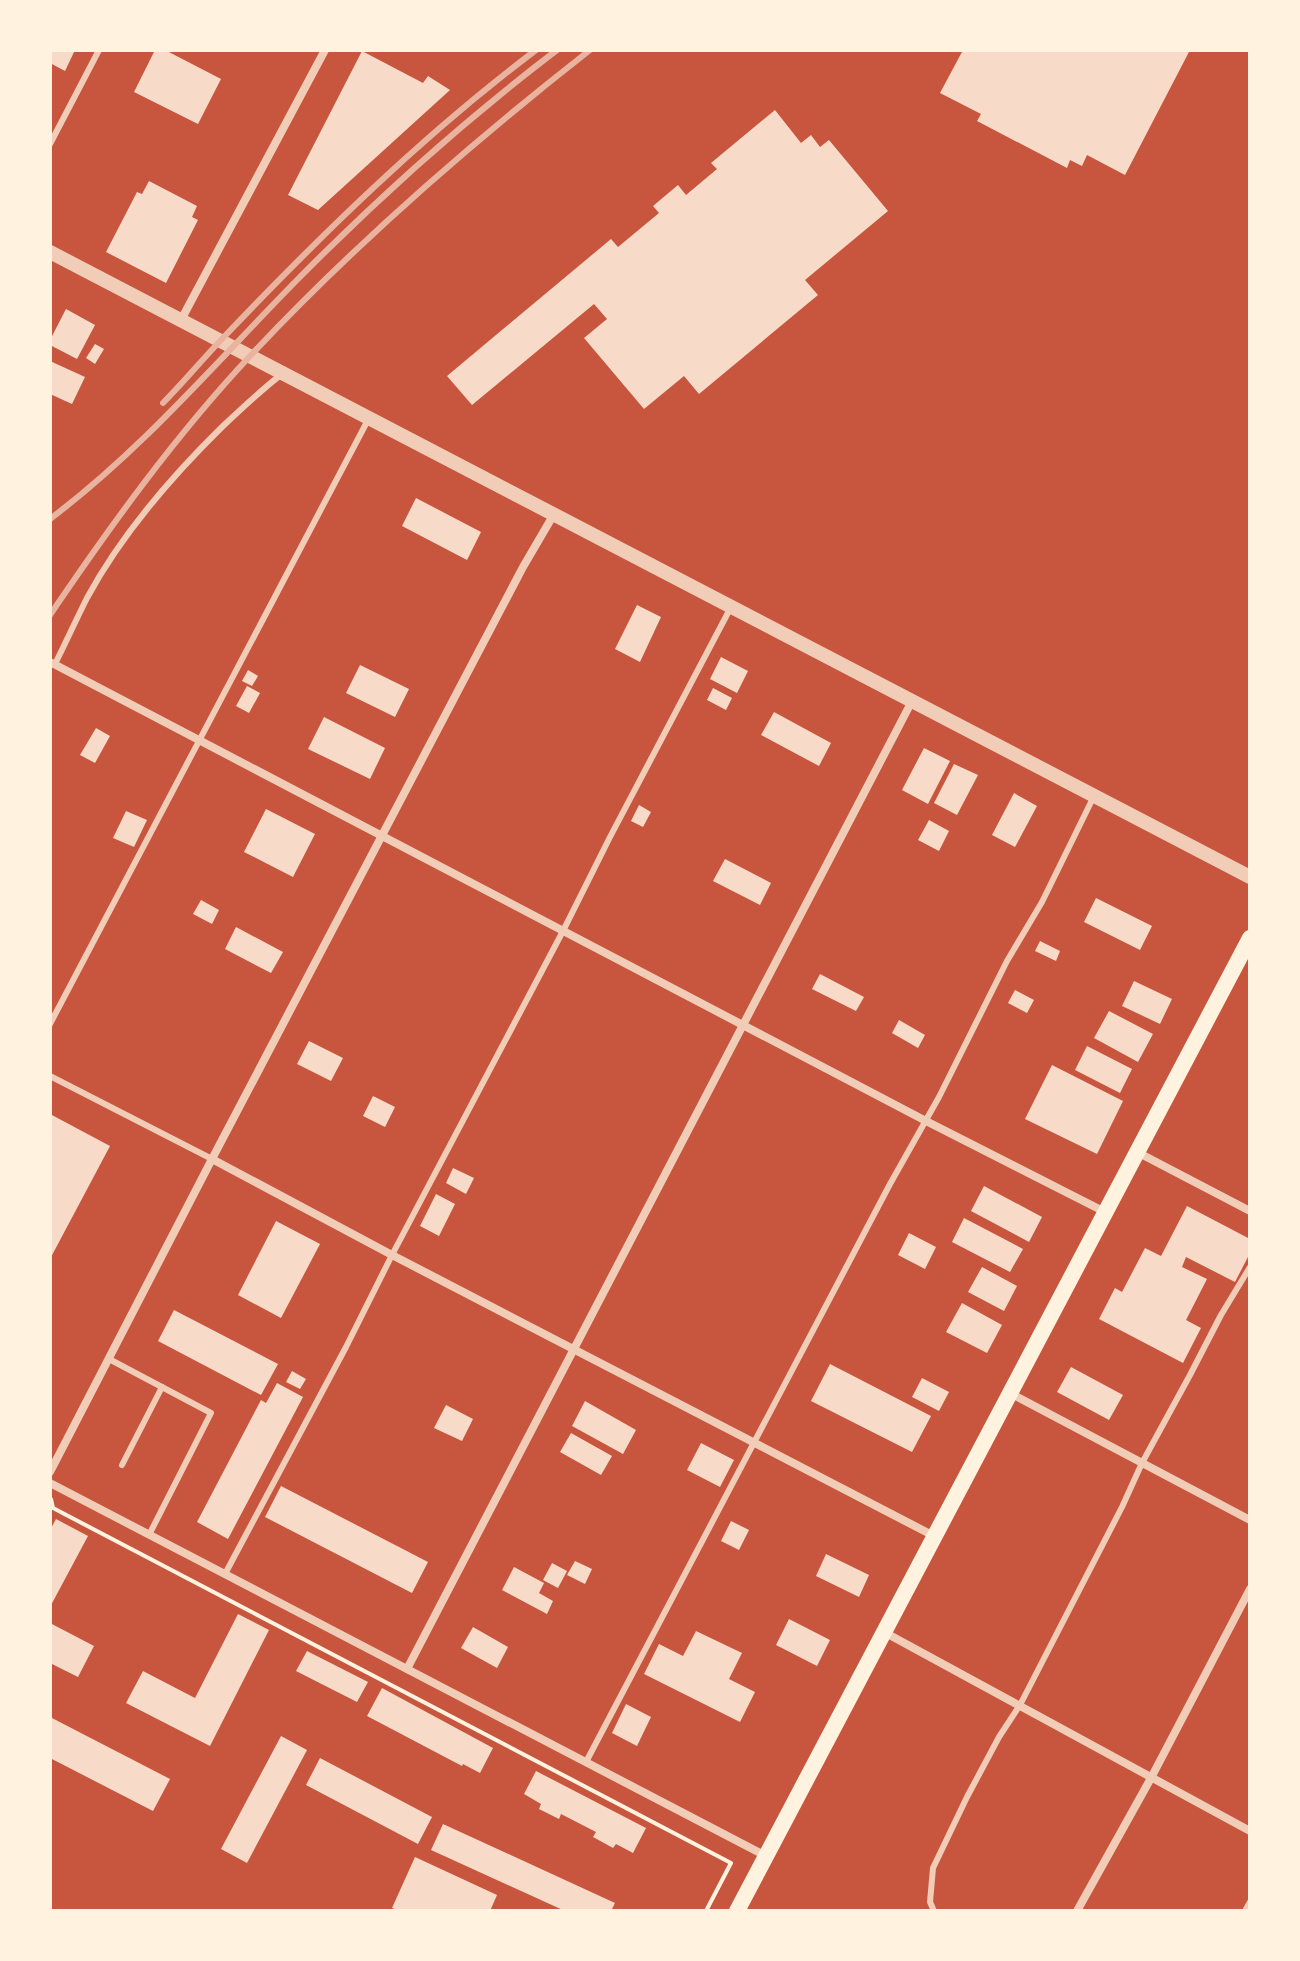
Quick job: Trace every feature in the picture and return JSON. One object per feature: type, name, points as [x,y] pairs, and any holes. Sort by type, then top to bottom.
[{"type":"main road","points":[[737,1911],[1250,938]]},
{"type":"street","points":[[181,320],[325,50]]},
{"type":"street","points":[[50,252],[1250,877]]},
{"type":"street","points":[[50,1472],[523,567],[554,514]]},
{"type":"street","points":[[53,663],[1105,1212]]},
{"type":"street","points":[[407,1669],[912,701]]},
{"type":"street","points":[[1137,1152],[1250,1211]]},
{"type":"street","points":[[212,1159],[935,1536]]},
{"type":"street","points":[[1010,1393],[1250,1520]]},
{"type":"street","points":[[50,1483],[766,1856]]},
{"type":"street","points":[[1077,1911],[1250,1589]]},
{"type":"street","points":[[884,1632],[1250,1831]]},
{"type":"lane","points":[[50,144],[99,50]]},
{"type":"lane","points":[[53,663],[88,596],[153,502],[198,451],[256,394],[283,373]]},
{"type":"lane","points":[[50,1024],[369,418]]},
{"type":"lane","points":[[225,1574],[731,607]]},
{"type":"lane","points":[[586,1762],[926,1121],[1007,961],[1042,902],[1094,796]]},
{"type":"lane","points":[[50,1076],[212,1159]]},
{"type":"lane","points":[[934,1911],[930,1902],[933,1868],[967,1797],[1020,1705],[1142,1463],[1250,1267]]},
{"type":"lane","points":[[109,1359],[211,1413],[149,1535]]},
{"type":"lane","points":[[122,1465],[162,1387]]},
{"type":"lane","points":[[1245,1911],[1250,1902]]},
{"type":"path","points":[[50,1496],[53,1508],[731,1863],[706,1911]]},
{"type":"building","points":[[50,50],[75,50],[65,71],[50,63]]},
{"type":"building","points":[[155,50],[165,50],[221,79],[198,124],[134,92]]},
{"type":"building","points":[[963,50],[1190,50],[1125,175],[1087,155],[1082,166],[1070,160],[1067,168],[977,121],[981,114],[940,93]]},
{"type":"building","points":[[362,51],[423,83],[428,76],[450,90],[318,210],[288,195]]},
{"type":"building","points":[[775,110],[801,143],[811,135],[820,147],[829,140],[888,211],[805,280],[818,295],[699,394],[684,376],[644,409],[584,338],[607,319],[594,304],[472,405],[447,376],[611,239],[618,247],[659,213],[653,206],[678,185],[686,195],[717,169],[711,163]]},
{"type":"building","points":[[149,181],[197,206],[192,217],[198,220],[166,283],[106,252],[137,192],[142,194]]},
{"type":"building","points":[[66,309],[95,325],[77,359],[50,345]]},
{"type":"building","points":[[95,344],[104,349],[95,364],[86,358]]},
{"type":"building","points":[[50,361],[85,377],[72,404],[50,394]]},
{"type":"building","points":[[416,498],[481,532],[467,560],[402,526]]},
{"type":"building","points":[[637,605],[661,617],[640,662],[615,649]]},
{"type":"building","points":[[721,657],[748,671],[737,693],[710,679]]},
{"type":"building","points":[[360,665],[409,689],[395,717],[346,693]]},
{"type":"building","points":[[248,670],[258,676],[252,686],[242,681]]},
{"type":"building","points":[[247,686],[260,693],[249,713],[236,706]]},
{"type":"building","points":[[713,688],[732,698],[726,710],[707,700]]},
{"type":"building","points":[[774,712],[831,743],[819,766],[761,735]]},
{"type":"building","points":[[324,717],[385,748],[370,779],[308,749]]},
{"type":"building","points":[[96,728],[110,736],[95,763],[80,755]]},
{"type":"building","points":[[924,748],[950,761],[928,804],[902,790]]},
{"type":"building","points":[[954,764],[978,775],[957,815],[934,803]]},
{"type":"building","points":[[1014,793],[1037,806],[1015,847],[992,835]]},
{"type":"building","points":[[639,805],[651,812],[643,827],[631,821]]},
{"type":"building","points":[[266,809],[315,834],[293,877],[244,852]]},
{"type":"building","points":[[126,811],[147,820],[134,847],[113,838]]},
{"type":"building","points":[[929,820],[949,831],[939,851],[918,840]]},
{"type":"building","points":[[725,859],[771,883],[760,905],[713,881]]},
{"type":"building","points":[[1096,898],[1152,926],[1140,950],[1084,922]]},
{"type":"building","points":[[201,900],[219,910],[212,924],[193,914]]},
{"type":"building","points":[[236,927],[283,952],[271,973],[225,949]]},
{"type":"building","points":[[1040,941],[1060,951],[1056,961],[1035,951]]},
{"type":"building","points":[[820,974],[864,997],[856,1011],[812,989]]},
{"type":"building","points":[[1134,981],[1172,999],[1160,1024],[1122,1006]]},
{"type":"building","points":[[1015,990],[1034,1000],[1027,1013],[1008,1003]]},
{"type":"building","points":[[1109,1011],[1153,1034],[1138,1062],[1094,1038]]},
{"type":"building","points":[[899,1020],[925,1035],[918,1048],[892,1033]]},
{"type":"building","points":[[309,1041],[343,1058],[331,1081],[297,1064]]},
{"type":"building","points":[[1087,1046],[1132,1069],[1120,1093],[1075,1070]]},
{"type":"building","points":[[1052,1065],[1123,1101],[1097,1154],[1025,1119]]},
{"type":"building","points":[[373,1096],[395,1107],[385,1127],[363,1116]]},
{"type":"building","points":[[50,1114],[110,1146],[50,1259]]},
{"type":"building","points":[[453,1168],[474,1178],[466,1194],[446,1183]]},
{"type":"building","points":[[984,1186],[1042,1217],[1029,1242],[971,1211]]},
{"type":"building","points":[[436,1194],[455,1204],[439,1236],[420,1226]]},
{"type":"building","points":[[1187,1206],[1250,1239],[1250,1253],[1235,1282],[1186,1257],[1182,1267],[1207,1279],[1186,1320],[1201,1328],[1183,1363],[1099,1319],[1115,1288],[1122,1292],[1145,1248],[1161,1256]]},
{"type":"building","points":[[964,1218],[1023,1249],[1010,1272],[952,1242]]},
{"type":"building","points":[[276,1221],[320,1244],[281,1318],[238,1295]]},
{"type":"building","points":[[909,1233],[936,1247],[925,1269],[898,1255]]},
{"type":"building","points":[[982,1267],[1017,1286],[1004,1311],[968,1292]]},
{"type":"building","points":[[962,1303],[1002,1325],[987,1353],[946,1332]]},
{"type":"building","points":[[174,1310],[278,1364],[261,1395],[158,1341]]},
{"type":"building","points":[[830,1364],[931,1416],[912,1452],[811,1401]]},
{"type":"building","points":[[1071,1367],[1123,1395],[1109,1420],[1057,1392]]},
{"type":"building","points":[[292,1371],[306,1379],[300,1389],[286,1382]]},
{"type":"building","points":[[922,1378],[949,1392],[939,1411],[912,1397]]},
{"type":"building","points":[[277,1383],[303,1397],[228,1539],[197,1522],[261,1400],[266,1403]]},
{"type":"building","points":[[585,1401],[636,1430],[623,1454],[572,1426]]},
{"type":"building","points":[[446,1405],[473,1419],[462,1441],[434,1428]]},
{"type":"building","points":[[571,1433],[612,1456],[601,1475],[560,1452]]},
{"type":"building","points":[[701,1443],[734,1460],[720,1487],[687,1470]]},
{"type":"building","points":[[281,1486],[428,1562],[412,1593],[265,1517]]},
{"type":"building","points":[[56,1519],[88,1536],[50,1607],[50,1530]]},
{"type":"building","points":[[731,1521],[749,1530],[739,1550],[721,1541]]},
{"type":"building","points":[[826,1554],[869,1575],[859,1597],[816,1576]]},
{"type":"building","points":[[575,1561],[592,1569],[585,1584],[567,1575]]},
{"type":"building","points":[[552,1563],[567,1571],[558,1588],[543,1580]]},
{"type":"building","points":[[514,1567],[544,1583],[539,1593],[553,1601],[547,1614],[502,1590]]},
{"type":"building","points":[[238,1614],[269,1630],[210,1746],[126,1703],[143,1671],[195,1698]]},
{"type":"building","points":[[789,1619],[830,1640],[817,1666],[776,1645]]},
{"type":"building","points":[[50,1623],[94,1646],[78,1677],[50,1663]]},
{"type":"building","points":[[473,1627],[508,1647],[497,1668],[461,1648]]},
{"type":"building","points":[[696,1631],[742,1653],[729,1679],[755,1692],[740,1722],[644,1674],[659,1644],[683,1656]]},
{"type":"building","points":[[307,1651],[368,1682],[357,1702],[296,1671]]},
{"type":"building","points":[[382,1688],[493,1748],[480,1773],[367,1716]]},
{"type":"building","points":[[626,1704],[651,1717],[637,1746],[612,1733]]},
{"type":"building","points":[[50,1717],[170,1779],[153,1811],[50,1758]]},
{"type":"building","points":[[281,1736],[307,1750],[247,1863],[221,1849]]},
{"type":"building","points":[[320,1758],[432,1817],[418,1844],[306,1785]]},
{"type":"building","points":[[536,1771],[646,1828],[633,1853],[616,1844],[613,1848],[593,1837],[596,1832],[561,1814],[559,1819],[539,1809],[541,1804],[524,1794]]},
{"type":"building","points":[[443,1824],[615,1903],[611,1911],[565,1911],[431,1850]]},
{"type":"building","points":[[415,1857],[497,1895],[490,1911],[400,1911],[392,1908]]},
{"type":"railway","points":[[163,403],[258,301],[372,189],[452,117],[536,50]]},
{"type":"railway","points":[[50,519],[117,464],[391,189],[557,50]]},
{"type":"railway","points":[[50,615],[145,481],[251,355],[414,196],[590,50]]}]
